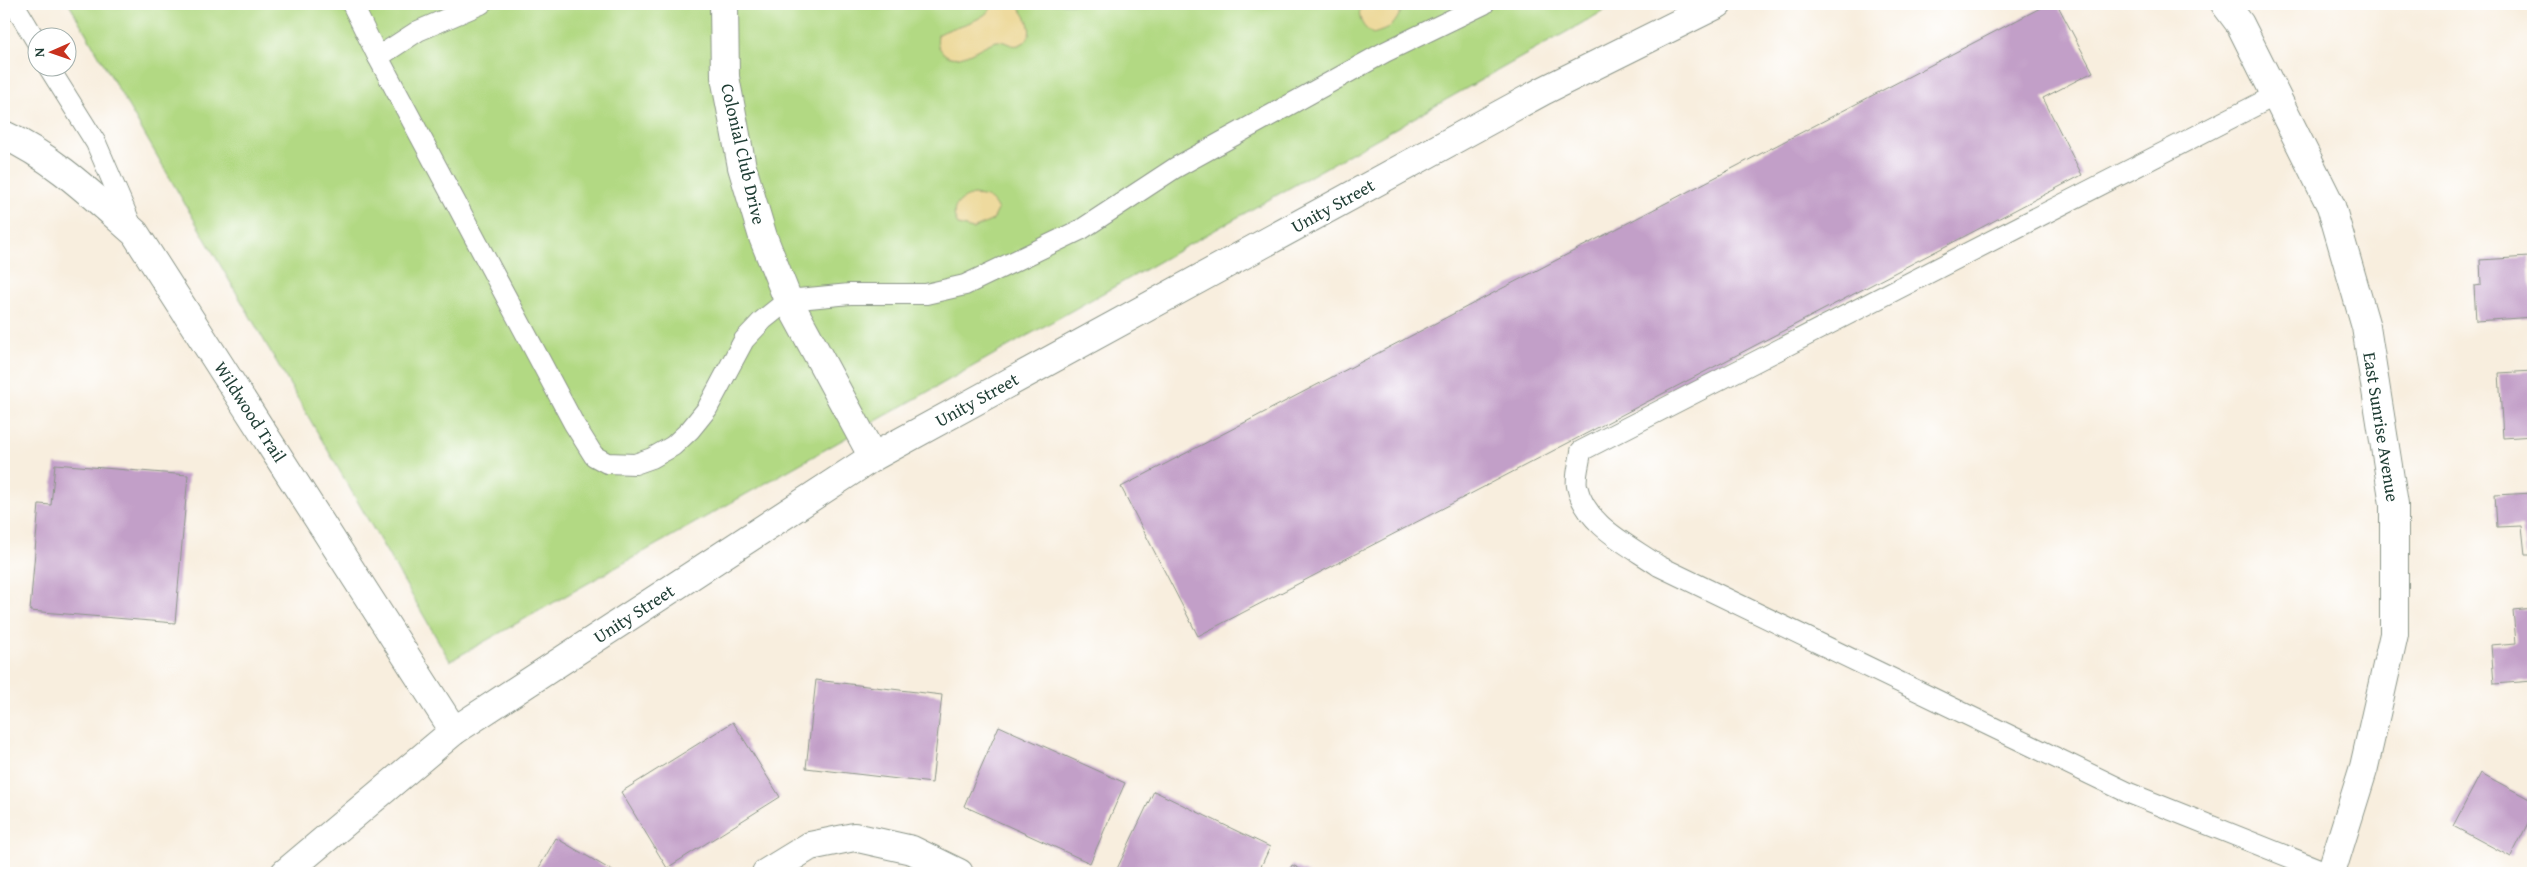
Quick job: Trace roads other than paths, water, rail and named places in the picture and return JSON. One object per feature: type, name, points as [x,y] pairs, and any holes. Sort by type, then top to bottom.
[{"type":"street","name":"Colonial Club Drive","points":[[724,4],[725,78],[742,167],[763,237],[788,300],[873,457]]},
{"type":"street","name":"Unity Street","points":[[285,873],[454,731],[873,457],[1543,91],[1718,4]]},
{"type":"street","name":"East Sunrise Avenue","points":[[2225,4],[2240,24],[2330,206],[2366,327],[2394,504],[2394,634],[2364,767],[2330,873]]},
{"type":"street","name":"Wildwood Trail","points":[[4,135],[24,144],[78,183],[135,233],[454,731]]},
{"type":"street","points":[[766,873],[810,846],[854,837],[912,850],[959,873]]},
{"type":"lane","points":[[14,4],[28,28]]},
{"type":"lane","points":[[352,4],[378,57],[574,424],[594,456],[607,463],[635,464],[673,446],[707,409],[744,340],[763,320],[788,300],[850,294],[926,294],[965,285],[1082,229],[1175,168],[1385,52],[1484,4]]},
{"type":"lane","points":[[378,57],[418,31],[481,4]]},
{"type":"lane","points":[[54,78],[96,143],[135,233]]},
{"type":"lane","points":[[2276,95],[1581,452],[1577,485],[1586,508],[1601,526],[1659,566],[2129,793],[2330,873]]}]
